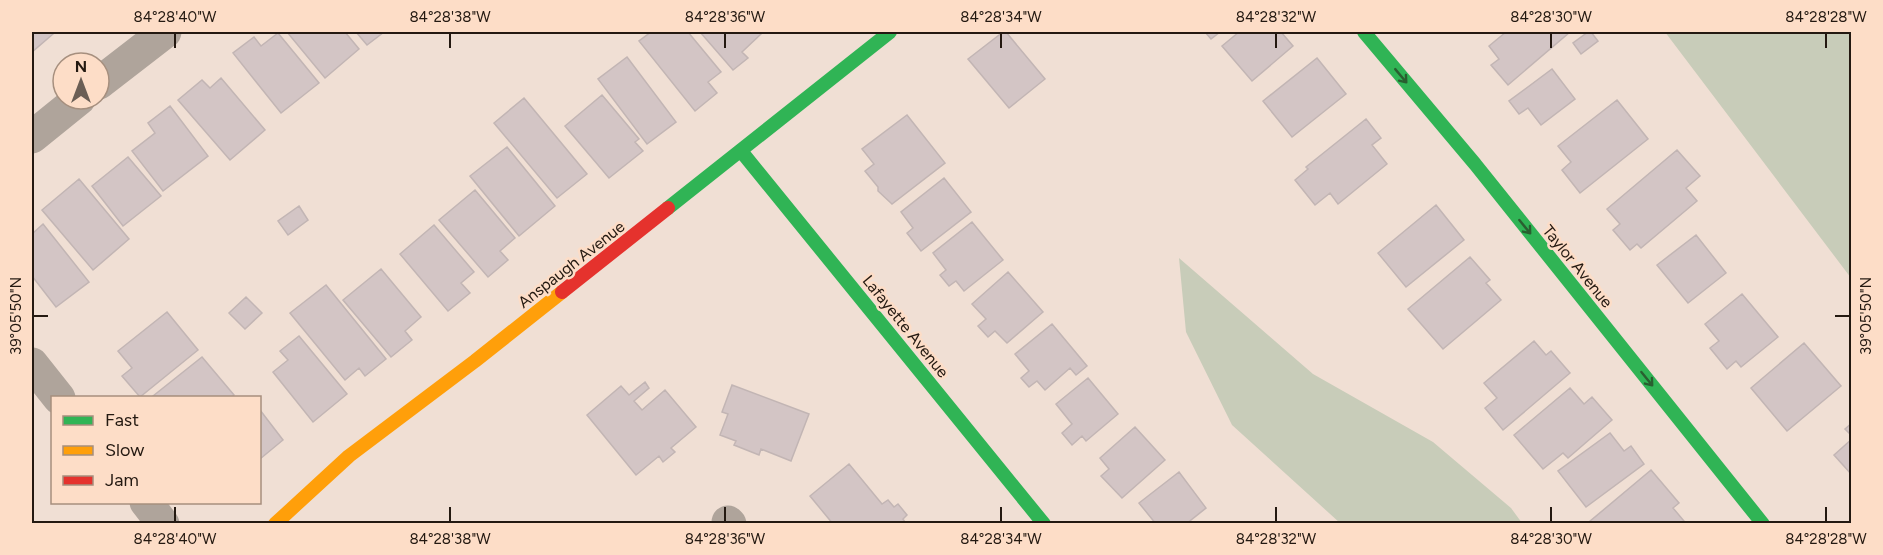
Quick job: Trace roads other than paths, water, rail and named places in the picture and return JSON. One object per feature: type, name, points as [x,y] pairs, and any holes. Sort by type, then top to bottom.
[{"type":"street","points":[[111,74],[165,32]]},
{"type":"street","name":"Anspaugh Avenue","points":[[275,524],[349,456],[475,361],[890,32]]},
{"type":"street","name":"Taylor Avenue","points":[[1364,32],[1475,164],[1763,524]]},
{"type":"street","points":[[32,137],[64,111]]},
{"type":"street","name":"Lafayette Avenue","points":[[741,151],[1044,524]]},
{"type":"street","points":[[32,364],[57,396]]},
{"type":"street","points":[[148,504],[163,524]]}]
